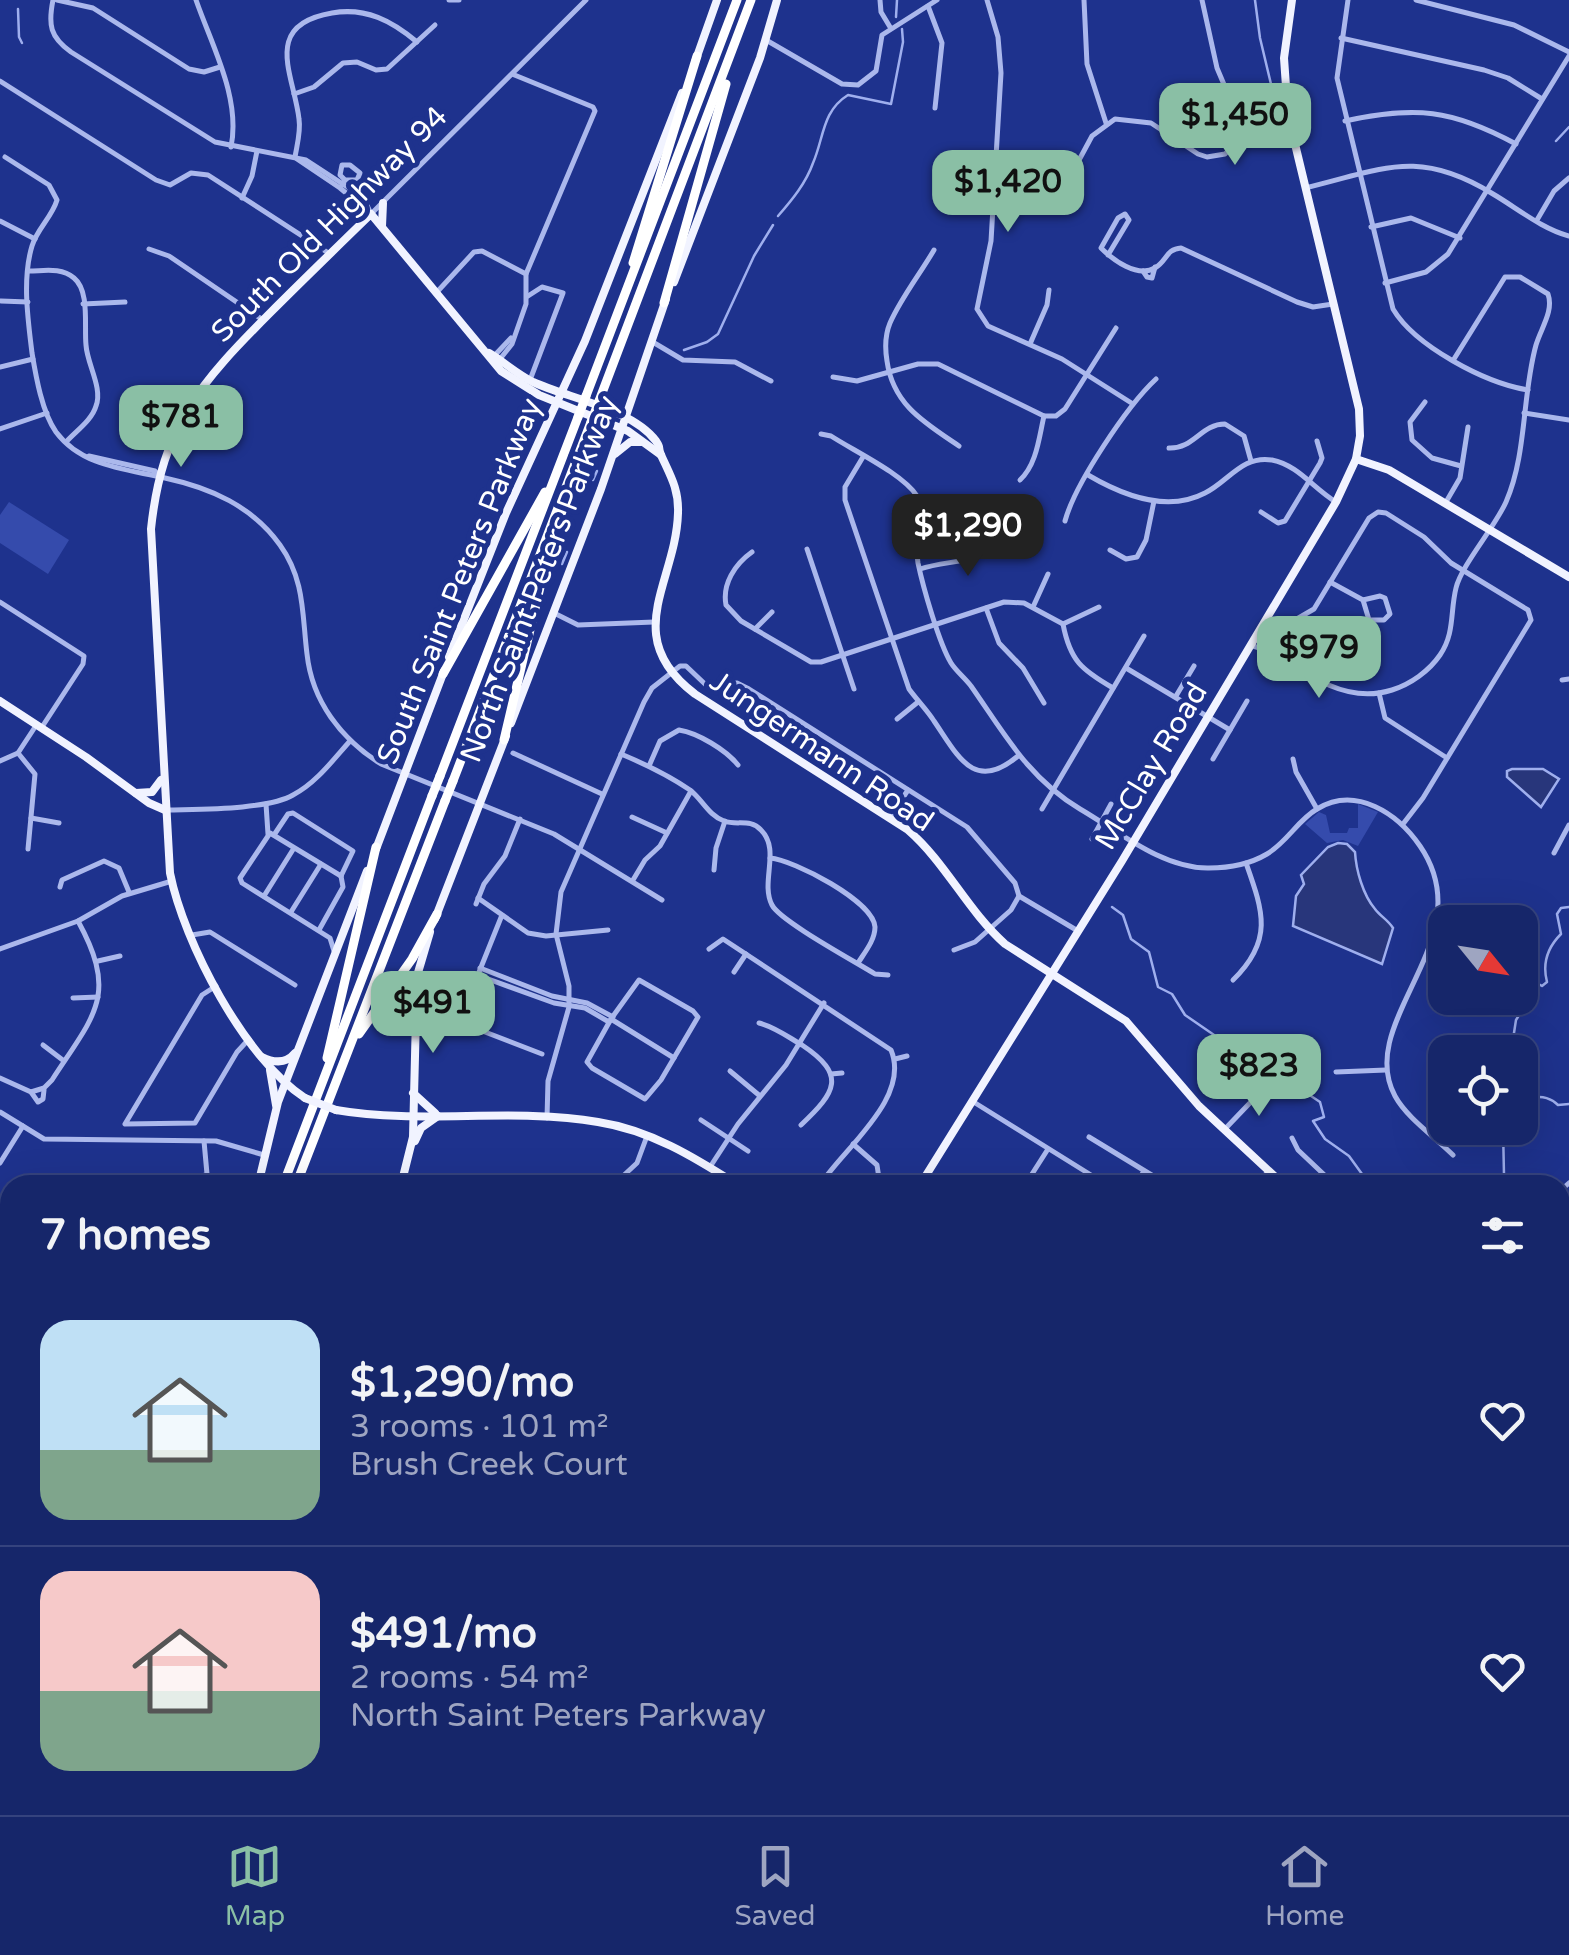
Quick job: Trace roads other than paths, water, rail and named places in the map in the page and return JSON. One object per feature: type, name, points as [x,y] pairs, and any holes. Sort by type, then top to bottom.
[{"type":"highway","points":[[287,1175],[736,0]]},
{"type":"highway","points":[[300,1175],[751,0]]},
{"type":"highway","points":[[628,288],[637,242],[698,56]]},
{"type":"highway","points":[[664,303],[731,56]]},
{"type":"highway","points":[[504,740],[570,476]]},
{"type":"highway","points":[[443,674],[555,477]]},
{"type":"highway","points":[[324,1079],[376,846]]},
{"type":"highway","points":[[347,1053],[412,959],[437,914]]},
{"type":"main road","name":"South Saint Peters Parkway","points":[[260,1175],[276,1108],[486,562],[586,341],[717,0]]},
{"type":"main road","name":"North Saint Peters Parkway","points":[[405,1175],[412,1146],[417,976],[437,914],[612,458],[664,303],[766,40],[776,0]]},
{"type":"main road","name":"McClay Road","points":[[926,1175],[1134,840],[1336,502],[1356,459],[1359,409],[1304,188],[1284,83],[1284,44],[1292,0]]},
{"type":"main road","points":[[382,226],[383,203]]},
{"type":"main road","points":[[370,213],[493,359],[536,393],[621,429],[660,454]]},
{"type":"main road","name":"South Old Highway 94","points":[[370,213],[216,367],[176,429],[160,476],[151,551],[162,770],[172,881],[189,936],[258,1056],[285,1085],[306,1098],[336,1110],[366,1114],[600,1122],[648,1136],[722,1175]]},
{"type":"main road","points":[[358,226],[382,226]]},
{"type":"main road","points":[[493,359],[530,380],[625,418],[647,433]]},
{"type":"main road","points":[[536,393],[546,406],[546,424]]},
{"type":"main road","points":[[632,398],[634,414],[658,444],[675,483],[678,516],[654,622]]},
{"type":"main road","points":[[1360,441],[1375,465]]},
{"type":"main road","points":[[612,458],[630,442],[646,444]]},
{"type":"main road","points":[[1356,459],[1446,502],[1569,577]]},
{"type":"main road","points":[[1347,482],[1375,465]]},
{"type":"main road","name":"Jungermann Road","points":[[654,622],[658,645],[672,672],[695,694],[890,817],[930,851],[990,930],[1005,944],[1126,1021],[1190,1096],[1273,1175]]},
{"type":"main road","points":[[0,701],[165,810]]},
{"type":"main road","points":[[136,793],[152,792],[162,770]]},
{"type":"main road","points":[[145,800],[166,830]]},
{"type":"main road","points":[[258,1056],[284,1061],[301,1045]]},
{"type":"main road","points":[[270,1070],[276,1108]]},
{"type":"main road","points":[[412,1146],[422,1128],[438,1116],[414,1092]]},
{"type":"street","points":[[220,67],[204,72],[188,69],[93,8],[55,0],[50,30],[57,42],[209,139],[231,147],[295,157],[343,184],[370,213]]},
{"type":"street","points":[[196,0],[234,115],[231,147]]},
{"type":"street","points":[[449,0],[459,0]]},
{"type":"street","name":"South Old Highway 94","points":[[370,213],[586,0]]},
{"type":"street","points":[[880,0],[890,27]]},
{"type":"street","points":[[766,40],[850,86],[866,82],[876,71],[879,40],[890,27],[937,0]]},
{"type":"street","points":[[987,0],[998,38],[1001,74],[989,255],[977,294],[977,309],[988,326],[1088,374],[1133,404]]},
{"type":"street","points":[[1084,0],[1086,64],[1106,123]]},
{"type":"street","points":[[1071,175],[1086,144],[1106,123],[1124,118],[1143,120],[1208,157],[1231,149],[1240,134],[1239,120],[1221,80],[1202,0]]},
{"type":"street","points":[[1348,0],[1337,78],[1344,121],[1393,309],[1404,325],[1454,359],[1494,381],[1528,390]]},
{"type":"street","points":[[1385,283],[1433,268],[1460,238],[1569,54],[1514,25],[1416,0]]},
{"type":"street","points":[[928,6],[942,42],[935,108]]},
{"type":"street","points":[[295,157],[300,120],[287,72],[288,45],[299,28],[314,18],[336,12],[366,13],[394,24],[417,42]]},
{"type":"street","points":[[294,94],[314,87],[344,62],[387,70],[434,25]]},
{"type":"street","points":[[1340,38],[1484,70],[1508,78],[1543,99]]},
{"type":"street","points":[[493,359],[512,344],[528,296],[526,274],[595,110],[512,74]]},
{"type":"street","points":[[0,81],[166,185],[202,172],[330,254]]},
{"type":"street","points":[[1344,121],[1378,114],[1433,113],[1480,124],[1516,144]]},
{"type":"street","points":[[242,198],[257,151]]},
{"type":"street","points":[[5,157],[49,185],[56,196],[56,204],[34,239],[28,302],[33,359],[54,429],[86,456],[155,472],[238,504],[276,540],[302,592],[307,653],[316,690],[350,741],[380,764],[520,819],[579,848],[662,900]]},
{"type":"street","points":[[1304,188],[1420,165],[1464,177],[1569,236]]},
{"type":"street","points":[[1537,220],[1554,191],[1569,178]]},
{"type":"street","points":[[962,204],[975,199],[991,200]]},
{"type":"street","points":[[1108,255],[1129,220],[1125,214],[1120,215],[1101,245],[1108,255],[1128,267],[1143,271],[1155,268],[1172,250],[1182,248],[1297,302],[1313,307],[1333,304]]},
{"type":"street","points":[[1371,227],[1411,218],[1460,238]]},
{"type":"street","points":[[0,221],[34,239]]},
{"type":"street","points":[[149,249],[169,256],[264,320]]},
{"type":"street","points":[[934,250],[890,323],[885,353],[896,393],[913,414],[959,446]]},
{"type":"street","points":[[438,292],[474,252],[482,252],[526,274]]},
{"type":"street","points":[[29,271],[53,270],[69,275],[80,285],[86,354],[98,403],[89,419],[66,442]]},
{"type":"street","points":[[1253,641],[1342,691],[1379,693],[1417,678],[1439,656],[1451,631],[1456,589],[1512,485],[1535,347],[1551,304],[1544,290],[1520,276],[1502,280],[1454,359]]},
{"type":"street","points":[[528,296],[542,287],[563,293],[530,380]]},
{"type":"street","points":[[1030,344],[1048,304],[1048,290]]},
{"type":"street","points":[[1,301],[28,302]]},
{"type":"street","points":[[83,304],[125,302]]},
{"type":"street","points":[[833,377],[856,381],[918,364],[938,364],[1044,416],[1056,416],[1065,409],[1116,328]]},
{"type":"street","points":[[651,341],[683,360],[734,362],[770,381]]},
{"type":"street","points":[[0,367],[33,359]]},
{"type":"street","points":[[1065,521],[1069,507],[1133,404],[1156,380]]},
{"type":"street","points":[[1425,402],[1410,422],[1412,440],[1432,458],[1462,466]]},
{"type":"street","points":[[0,429],[47,412]]},
{"type":"street","points":[[1524,412],[1569,420]]},
{"type":"street","points":[[1020,480],[1036,453],[1044,416]]},
{"type":"street","points":[[1168,448],[1183,448],[1209,426],[1226,424],[1244,436],[1251,461]]},
{"type":"street","points":[[1446,502],[1460,478],[1468,427]]},
{"type":"street","points":[[821,434],[831,436],[902,481],[920,502],[917,558],[952,664],[1018,756],[1053,790],[1134,840],[1188,866],[1206,868],[1246,863],[1280,845],[1318,809],[1331,803],[1372,804],[1402,825],[1426,856],[1437,890],[1435,930],[1395,1028],[1386,1070],[1400,1103],[1453,1155]]},
{"type":"street","points":[[1261,512],[1282,526],[1322,458],[1318,441]]},
{"type":"street","points":[[863,457],[845,488],[846,500],[905,681],[958,757],[976,770],[994,772],[1018,756]]},
{"type":"street","points":[[1088,475],[1124,494],[1175,501],[1203,495],[1251,461],[1282,463],[1336,502]]},
{"type":"street","points":[[1110,550],[1132,563],[1146,540],[1154,501]]},
{"type":"street","points":[[1274,653],[1295,620],[1314,609],[1370,518],[1378,512],[1424,537],[1451,563],[1528,610],[1532,616],[1402,825]]},
{"type":"street","points":[[856,534],[868,530]]},
{"type":"street","points":[[920,569],[942,562],[960,563],[998,546]]},
{"type":"street","points":[[808,549],[854,689]]},
{"type":"street","points":[[752,552],[727,583],[721,602],[734,616],[811,662],[1014,601],[1064,624]]},
{"type":"street","points":[[1033,607],[1048,574]]},
{"type":"street","points":[[1330,582],[1363,600],[1384,598],[1390,614],[1384,620],[1370,620],[1363,600]]},
{"type":"street","points":[[0,602],[84,656],[83,664],[40,726],[18,753],[0,761]]},
{"type":"street","points":[[1064,624],[1099,607]]},
{"type":"street","points":[[986,608],[999,644],[1023,668],[1044,703]]},
{"type":"street","points":[[755,629],[772,612]]},
{"type":"street","points":[[554,613],[578,625],[654,622]]},
{"type":"street","points":[[1064,624],[1067,644],[1077,663],[1113,688]]},
{"type":"street","points":[[1042,809],[1144,636]]},
{"type":"street","points":[[547,1118],[548,1081],[569,1002],[567,973],[556,934],[561,892],[652,688],[686,666],[706,685],[737,683],[748,689],[972,831],[1015,884],[1019,896],[1078,931]]},
{"type":"street","points":[[1176,696],[1194,666]]},
{"type":"street","points":[[1126,668],[1230,730]]},
{"type":"street","points":[[1379,693],[1384,718],[1447,758]]},
{"type":"street","points":[[1213,760],[1247,701]]},
{"type":"street","points":[[898,719],[918,702]]},
{"type":"street","points":[[649,766],[660,741],[679,730],[692,733],[738,765]]},
{"type":"street","points":[[165,810],[264,804],[292,796],[306,787],[350,741]]},
{"type":"street","points":[[18,753],[35,774],[28,849]]},
{"type":"street","points":[[514,754],[602,794]]},
{"type":"street","points":[[620,754],[691,791],[705,808],[724,821],[750,823],[760,829],[768,841],[768,889],[775,910],[875,974],[888,975]]},
{"type":"street","points":[[1293,759],[1296,772],[1318,809]]},
{"type":"street","points":[[994,772],[996,781]]},
{"type":"street","points":[[890,817],[908,790]]},
{"type":"street","points":[[632,881],[667,834],[691,791]]},
{"type":"street","points":[[264,804],[271,834],[341,876]]},
{"type":"street","points":[[1092,839],[1112,804]]},
{"type":"street","points":[[319,930],[343,887],[341,876],[353,851],[290,812],[240,880],[330,938],[334,957]]},
{"type":"street","points":[[632,817],[667,834]]},
{"type":"street","points":[[31,818],[60,823]]},
{"type":"street","points":[[520,819],[505,856],[484,884],[477,901],[493,906],[528,933],[608,930]]},
{"type":"street","points":[[714,870],[724,821]]},
{"type":"street","points":[[1554,853],[1569,825]]},
{"type":"street","points":[[264,896],[294,848]]},
{"type":"street","points":[[770,858],[794,863],[869,911],[874,932],[858,963]]},
{"type":"street","points":[[60,887],[62,880],[104,861],[119,868],[129,893]]},
{"type":"street","points":[[1233,980],[1258,947],[1263,926],[1246,863]]},
{"type":"street","points":[[290,913],[321,864]]},
{"type":"street","points":[[0,949],[78,921],[129,893],[172,881]]},
{"type":"street","points":[[954,950],[975,942],[990,930],[1014,907],[1019,896]]},
{"type":"street","points":[[502,915],[459,1022],[542,1054]]},
{"type":"street","points":[[0,1078],[31,1092],[38,1102],[95,1012],[98,961],[78,921]]},
{"type":"street","points":[[330,938],[346,926]]},
{"type":"street","points":[[189,936],[210,932],[295,985]]},
{"type":"street","points":[[709,949],[724,939],[884,1042],[895,1059],[894,1082],[868,1126],[828,1175]]},
{"type":"street","points":[[734,972],[746,954]]},
{"type":"street","points":[[98,961],[120,956]]},
{"type":"street","points":[[479,971],[569,1002],[594,1006],[674,1058]]},
{"type":"street","points":[[638,980],[693,1011],[697,1020],[650,1096],[640,1097],[587,1062],[611,1019],[638,980]]},
{"type":"street","points":[[216,986],[202,995],[125,1124],[194,1123],[236,1052],[248,1039]]},
{"type":"street","points":[[73,998],[98,997]]},
{"type":"street","points":[[710,1167],[824,1003]]},
{"type":"street","points":[[759,1023],[823,1060],[832,1074],[831,1090],[801,1125]]},
{"type":"street","points":[[43,1044],[64,1062]]},
{"type":"street","points":[[895,1059],[907,1056]]},
{"type":"street","points":[[1336,1072],[1386,1070]]},
{"type":"street","points":[[730,1071],[760,1096]]},
{"type":"street","points":[[832,1074],[842,1073]]},
{"type":"street","points":[[1224,1130],[1268,1084]]},
{"type":"street","points":[[31,1092],[44,1088]]},
{"type":"street","points":[[972,1101],[1091,1175]]},
{"type":"street","points":[[0,1112],[51,1140],[216,1141],[264,1155]]},
{"type":"street","points":[[701,1120],[748,1151]]},
{"type":"street","points":[[0,1162],[2,1153],[23,1126]]},
{"type":"street","points":[[625,1175],[637,1162],[648,1136]]},
{"type":"street","points":[[1089,1137],[1152,1175]]},
{"type":"street","points":[[1292,1138],[1298,1150],[1325,1175]]},
{"type":"street","points":[[204,1141],[207,1175]]},
{"type":"street","points":[[853,1144],[874,1162],[880,1175]]},
{"type":"street","points":[[1030,1175],[1048,1148]]},
{"type":"street","points":[[880,1171],[889,1168]]},
{"type":"street","points":[[1141,1175],[1144,1170]]},
{"type":"street","points":[[1265,1175],[1268,1170]]},
{"type":"waterway","points":[[896,17],[897,0]]},
{"type":"waterway","points":[[1255,0],[1285,143]]},
{"type":"waterway","points":[[18,9],[22,43]]},
{"type":"waterway","points":[[778,216],[807,177],[828,117],[839,101],[848,95],[891,104],[902,29]]},
{"type":"waterway","points":[[1556,141],[1569,127]]},
{"type":"waterway","points":[[684,350],[718,334],[773,225]]},
{"type":"waterway","points":[[593,480],[597,471]]},
{"type":"waterway","points":[[562,564],[567,552]]},
{"type":"waterway","points":[[1112,907],[1123,915],[1131,939],[1149,952],[1158,987],[1172,994],[1185,1015],[1246,1057],[1253,1057],[1292,1091],[1305,1092],[1320,1102],[1324,1117],[1313,1121],[1325,1139],[1349,1156],[1364,1175]]},
{"type":"waterway","points":[[1538,984],[1547,982],[1547,956],[1561,934],[1557,914],[1561,908],[1569,907]]},
{"type":"waterway","points":[[1514,1035],[1519,1015]]},
{"type":"waterway","points":[[1538,1097],[1558,1105],[1569,1104]]},
{"type":"waterway","points":[[1503,1145],[1504,1175]]}]
